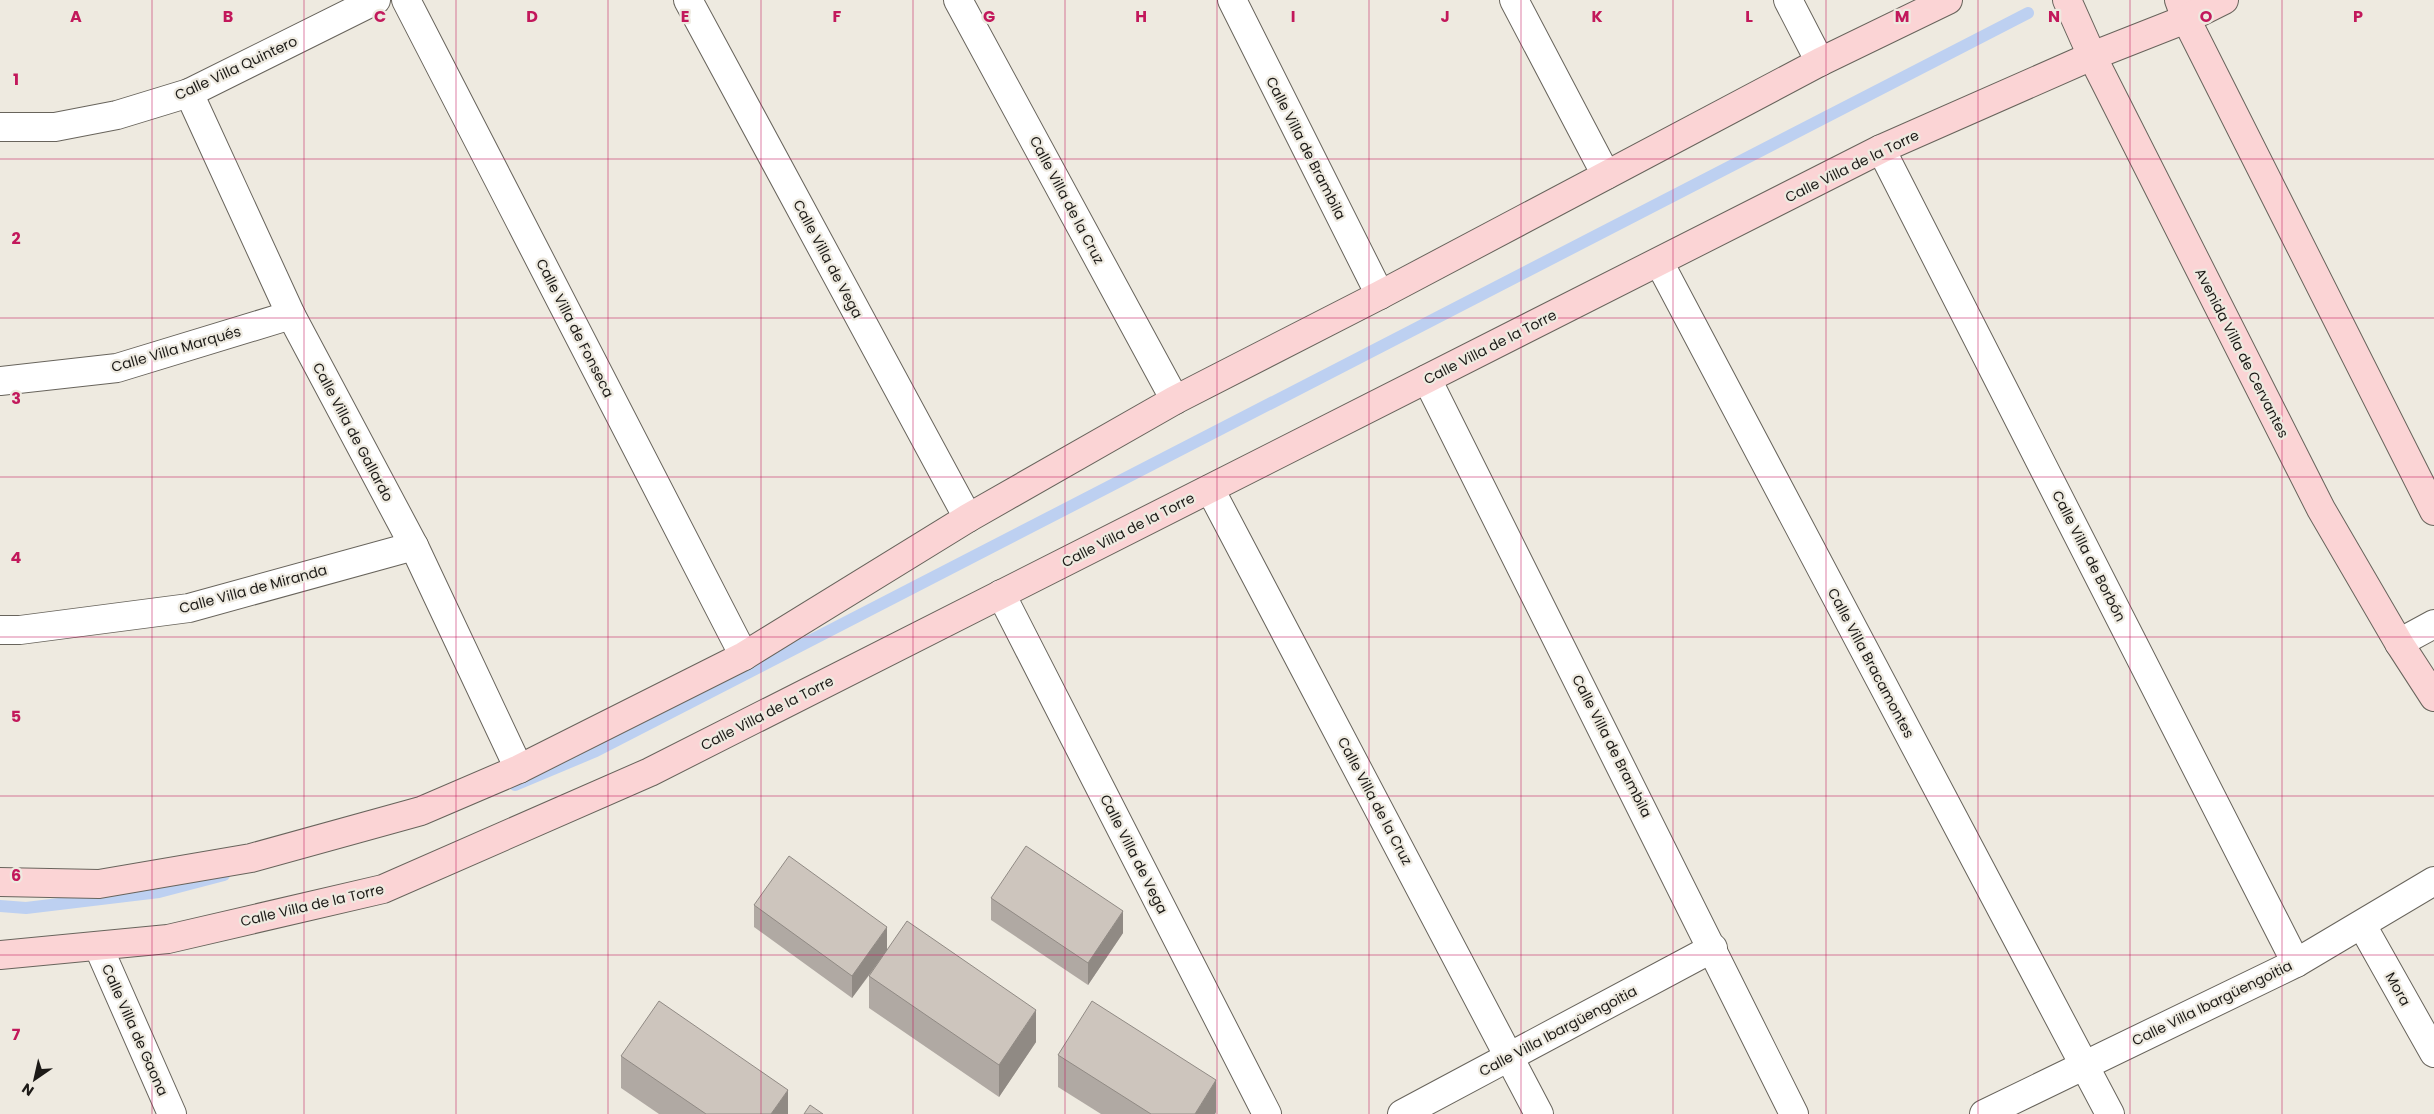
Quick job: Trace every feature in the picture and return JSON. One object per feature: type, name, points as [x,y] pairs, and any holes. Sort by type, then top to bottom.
[{"type":"street","name":"Calle Villa Quintero","points":[[0,127],[55,127],[117,115],[189,93],[376,0]]},
{"type":"street","name":"Calle Villa de Fonseca","points":[[406,0],[744,656]]},
{"type":"street","name":"Calle Villa de Vega","points":[[688,0],[968,518]]},
{"type":"street","name":"Calle Villa de la Cruz","points":[[958,0],[1175,400]]},
{"type":"street","name":"Calle Villa de Brambila","points":[[1232,0],[1380,295]]},
{"type":"street","points":[[1514,0],[1606,175]]},
{"type":"street","points":[[1788,0],[1820,62]]},
{"type":"street","points":[[0,882],[99,884],[251,858],[421,811],[519,769],[744,656],[968,518],[1175,400],[1380,295],[1820,62],[1948,0]]},
{"type":"street","name":"Avenida Villa de Cervantes","points":[[2068,0],[2092,56],[2321,509],[2399,643],[2434,697]]},
{"type":"street","name":"Calle Villa de la Torre","points":[[0,955],[168,938],[383,889],[650,772],[1882,149],[2092,56],[2183,10],[2224,0]]},
{"type":"street","points":[[2183,10],[2434,511]]},
{"type":"street","name":"Calle Villa de Gallardo","points":[[189,93],[291,315],[414,546],[519,769]]},
{"type":"street","name":"Calle Villa de Borbón","points":[[1882,149],[2296,962]]},
{"type":"street","name":"Calle Villa Bracamontes","points":[[1660,262],[2110,1114]]},
{"type":"street","name":"Calle Villa Marqués","points":[[0,381],[117,368],[291,315]]},
{"type":"street","name":"Calle Villa de Brambila","points":[[1427,379],[1713,948],[1794,1114]]},
{"type":"street","name":"Calle Villa de la Cruz","points":[[1210,489],[1539,1114]]},
{"type":"street","name":"Calle Villa de Miranda","points":[[0,630],[20,630],[189,608],[414,546]]},
{"type":"street","name":"Calle Villa de Vega","points":[[1001,594],[1267,1114]]},
{"type":"street","points":[[2399,643],[2434,624]]},
{"type":"street","name":"Calle Villa Ibargüengoitia","points":[[1984,1114],[2296,962],[2362,925],[2434,880]]},
{"type":"street","name":"Mora","points":[[2362,925],[2434,1053]]},
{"type":"street","name":"Calle Villa de Gaona","points":[[98,946],[172,1114]]},
{"type":"street","name":"Calle Villa Ibargüengoitia","points":[[1402,1114],[1713,948]]},
{"type":"building","points":[[1026,846],[1123,911],[1088,963],[991,898]]},
{"type":"building","points":[[789,856],[887,927],[852,976],[754,905]]},
{"type":"building","points":[[907,921],[1036,1010],[999,1065],[869,976]]},
{"type":"building","points":[[659,1001],[788,1090],[771,1114],[706,1114],[621,1056]]},
{"type":"building","points":[[1092,1001],[1216,1080],[1195,1114],[1151,1114],[1058,1055]]},
{"type":"building","points":[[810,1105],[823,1114],[804,1114]]},
{"type":"waterway","points":[[515,785],[596,751],[2028,13]]},
{"type":"waterway","points":[[0,906],[26,908],[159,892],[224,875]]}]
